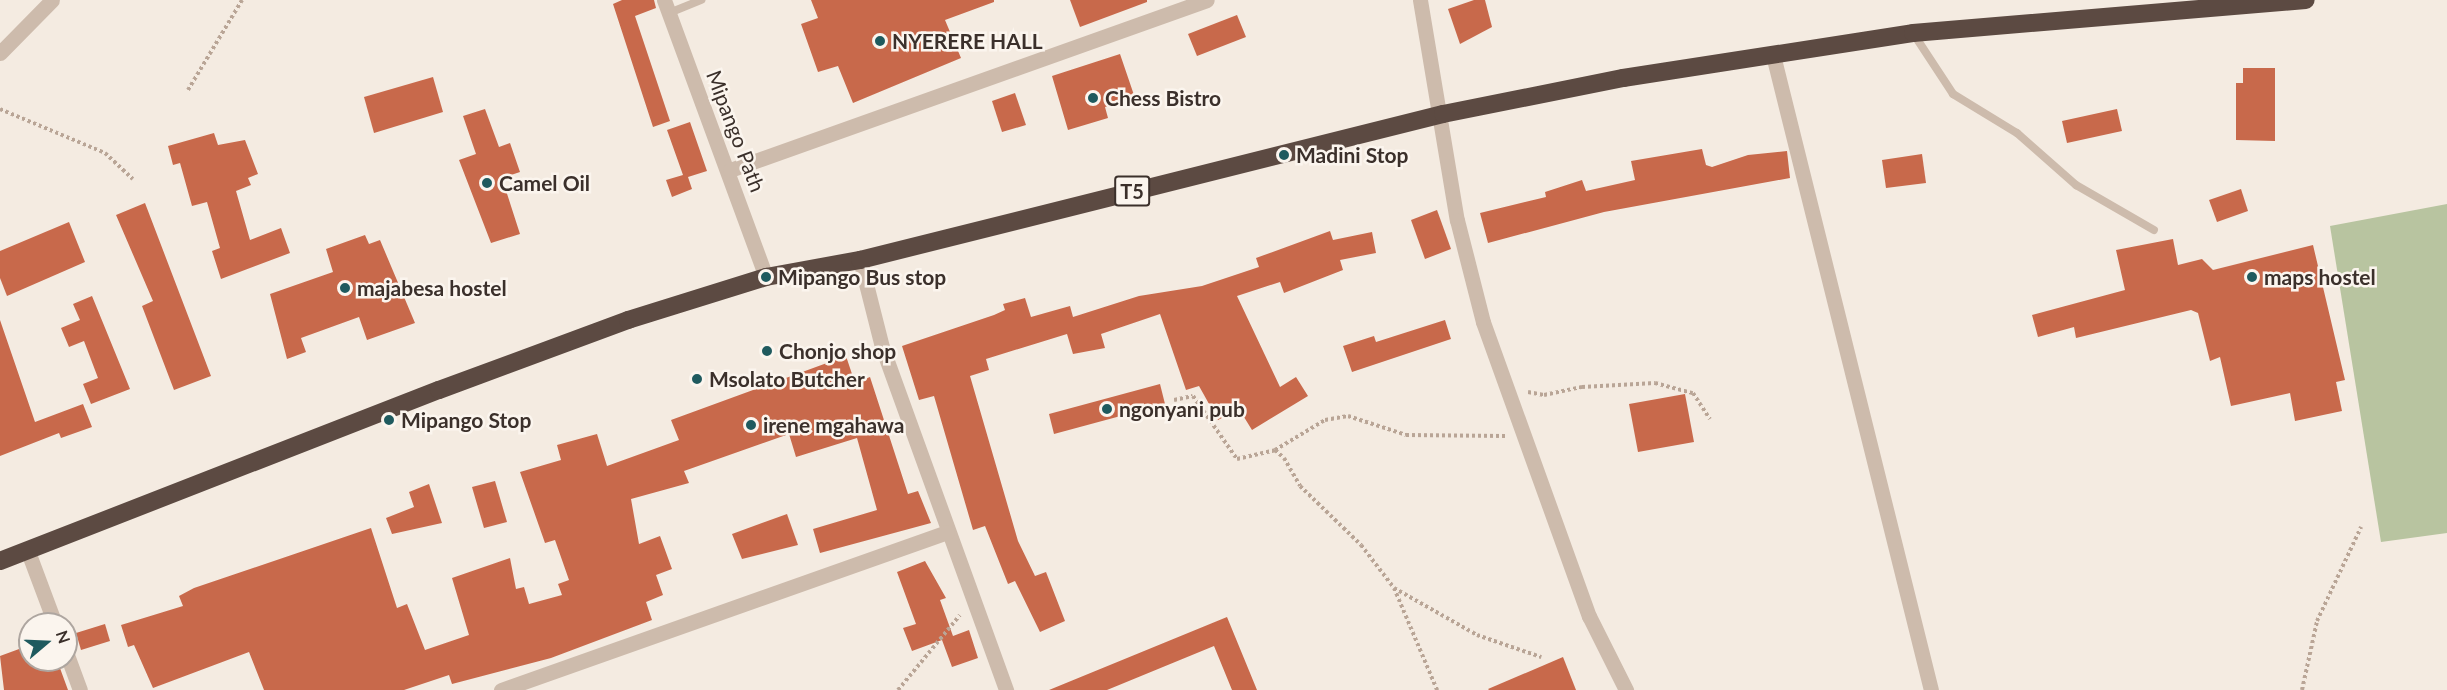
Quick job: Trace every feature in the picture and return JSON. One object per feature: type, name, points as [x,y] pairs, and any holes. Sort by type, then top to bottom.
[{"type":"highway","name":"T5","points":[[0,561],[628,320],[766,277],[860,260],[1443,114],[1773,55],[1913,33],[2306,0]]},
{"type":"street","points":[[0,53],[52,0]]},
{"type":"street","points":[[730,170],[1207,0]]},
{"type":"street","points":[[1420,0],[1443,114],[1457,220],[1506,387],[1590,616],[1626,690]]},
{"type":"street","name":"Mipango Path","points":[[666,7],[730,170],[766,277]]},
{"type":"street","points":[[1773,55],[1931,690]]},
{"type":"street","points":[[860,260],[882,347],[1006,690]]},
{"type":"street","points":[[501,690],[947,532]]},
{"type":"street","points":[[27,549],[51,612]]},
{"type":"street","points":[[73,672],[80,690]]},
{"type":"lane","points":[[666,7],[702,0]]},
{"type":"lane","points":[[1913,33],[1928,64],[1953,94],[2017,133],[2076,185],[2154,230]]},
{"type":"path","points":[[188,90],[242,0]]},
{"type":"path","points":[[0,109],[57,136],[81,141],[133,179]]},
{"type":"path","points":[[1506,387],[1544,395],[1582,387],[1655,383],[1693,393],[1710,419]]},
{"type":"path","points":[[1174,400],[1193,396],[1237,459],[1275,450],[1325,420],[1348,416],[1406,435],[1523,433]]},
{"type":"path","points":[[1275,450],[1394,588],[1437,690]]},
{"type":"path","points":[[2302,690],[2317,621],[2361,527]]},
{"type":"path","points":[[1394,588],[1477,635],[1541,657]]},
{"type":"path","points":[[898,690],[974,599]]},
{"type":"green space","points":[[2447,204],[2447,533],[2381,542],[2330,226]]},
{"type":"building","points":[[622,0],[654,0],[656,8],[635,16],[670,121],[653,127],[613,4]]},
{"type":"building","name":"NYERERE HALL","points":[[811,0],[994,0],[994,2],[945,20],[961,58],[853,103],[838,66],[818,72],[801,24],[818,18]]},
{"type":"building","points":[[1070,0],[1147,0],[1147,2],[1080,27]]},
{"type":"building","points":[[1474,0],[1485,0],[1492,27],[1460,44],[1448,9]]},
{"type":"building","points":[[1237,15],[1246,37],[1197,56],[1188,34]]},
{"type":"building","points":[[1120,54],[1135,98],[1105,107],[1108,118],[1068,130],[1052,76]]},
{"type":"building","points":[[2243,68],[2275,68],[2275,141],[2236,140],[2236,83],[2243,83]]},
{"type":"building","points":[[433,77],[443,112],[374,133],[364,97]]},
{"type":"building","points":[[1015,93],[1026,125],[1002,132],[992,101]]},
{"type":"building","points":[[485,109],[499,147],[510,143],[520,172],[502,178],[520,234],[491,243],[459,160],[476,154],[463,116]]},
{"type":"building","points":[[2117,109],[2122,131],[2067,143],[2062,121]]},
{"type":"building","points":[[690,122],[707,171],[688,177],[692,189],[672,197],[666,180],[683,175],[667,130]]},
{"type":"building","points":[[214,133],[218,145],[245,140],[258,174],[248,178],[251,185],[236,191],[250,240],[281,228],[290,253],[221,279],[212,251],[220,248],[207,202],[192,206],[180,163],[173,165],[168,146]]},
{"type":"building","points":[[1702,149],[1706,165],[1712,167],[1748,155],[1787,151],[1790,178],[1604,212],[1488,243],[1480,213],[1546,197],[1545,192],[1582,180],[1586,191],[1635,180],[1631,161]]},
{"type":"building","points":[[1922,154],[1926,183],[1886,188],[1882,160]]},
{"type":"building","points":[[2241,189],[2248,211],[2217,222],[2209,200]]},
{"type":"building","points":[[145,203],[211,376],[174,390],[142,306],[153,301],[116,215]]},
{"type":"building","points":[[1437,210],[1451,249],[1425,259],[1411,220]]},
{"type":"building","points":[[69,222],[85,262],[7,296],[0,278],[0,251]]},
{"type":"building","points":[[1330,231],[1333,240],[1372,232],[1376,253],[1340,260],[1343,270],[1284,293],[1280,282],[1237,296],[1280,387],[1296,377],[1308,396],[1252,430],[1239,409],[1218,420],[1199,386],[1186,390],[1160,314],[1101,334],[1105,348],[1073,354],[1067,334],[986,359],[989,370],[970,376],[1018,541],[1035,576],[1046,572],[1065,621],[1040,632],[1015,581],[1008,584],[985,526],[973,530],[934,396],[919,400],[902,346],[994,315],[1005,310],[1003,304],[1025,298],[1031,317],[1070,306],[1073,317],[1139,296],[1202,286],[1259,267],[1256,258]]},
{"type":"building","name":"majabesa hostel","points":[[365,235],[369,244],[380,240],[415,323],[367,340],[359,317],[301,338],[306,352],[287,359],[270,294],[333,272],[326,249]]},
{"type":"building","points":[[2173,239],[2178,265],[2202,259],[2213,270],[2313,245],[2345,380],[2336,382],[2342,411],[2295,421],[2290,393],[2231,406],[2220,357],[2210,361],[2198,313],[2191,310],[2076,338],[2074,327],[2038,337],[2032,315],[2125,290],[2116,250]]},
{"type":"building","points":[[92,296],[130,389],[91,404],[83,384],[98,378],[84,341],[69,347],[61,328],[80,320],[73,304]]},
{"type":"building","points":[[0,320],[35,422],[83,404],[92,427],[61,438],[59,433],[0,456]]},
{"type":"building","points":[[1445,320],[1451,339],[1352,372],[1343,346],[1374,336],[1376,342]]},
{"type":"building","points":[[846,356],[855,383],[870,377],[908,494],[918,491],[931,523],[820,553],[813,529],[877,510],[857,438],[796,457],[789,434],[684,471],[689,483],[631,499],[639,544],[660,536],[672,569],[656,575],[663,595],[646,602],[652,620],[551,658],[452,684],[449,675],[404,690],[264,690],[249,652],[153,688],[134,645],[128,647],[121,625],[183,606],[179,596],[194,588],[371,528],[397,608],[407,604],[425,650],[469,635],[452,578],[510,558],[516,589],[524,587],[529,604],[562,595],[558,584],[569,580],[555,540],[545,543],[520,472],[561,460],[557,445],[597,434],[607,466],[679,440],[671,420]]},
{"type":"building","name":"ngonyani pub","points":[[1160,384],[1165,404],[1054,434],[1049,414]]},
{"type":"building","points":[[1685,394],[1694,442],[1638,452],[1629,404]]},
{"type":"building","points":[[495,481],[507,522],[484,528],[472,487]]},
{"type":"building","points":[[429,484],[442,523],[392,534],[386,518],[414,507],[409,492]]},
{"type":"building","points":[[787,514],[798,545],[742,559],[732,534]]},
{"type":"building","points":[[925,561],[946,598],[940,600],[953,636],[969,630],[978,658],[952,667],[942,640],[912,651],[903,628],[916,624],[897,572]]},
{"type":"building","points":[[1227,617],[1257,690],[1232,690],[1214,646],[1107,690],[1049,690]]},
{"type":"building","points":[[105,624],[110,641],[81,650],[78,632]]},
{"type":"building","points":[[18,649],[18,672],[61,672],[68,690],[4,690],[0,656]]},
{"type":"building","points":[[1563,657],[1576,690],[1488,689]]},
{"type":"place","name":"NYERERE HALL","points":[[880,41]]},
{"type":"place","name":"Chess Bistro","points":[[1093,98]]},
{"type":"place","name":"Madini Stop","points":[[1284,155]]},
{"type":"place","name":"Camel Oil","points":[[487,183]]},
{"type":"place","name":"Mipango Bus stop","points":[[766,277]]},
{"type":"place","name":"maps hostel","points":[[2252,277]]},
{"type":"place","name":"majabesa hostel","points":[[345,288]]},
{"type":"place","name":"Chonjo shop","points":[[767,351]]},
{"type":"place","name":"Msolato Butcher","points":[[697,379]]},
{"type":"place","name":"ngonyani pub","points":[[1107,409]]},
{"type":"place","name":"Mipango Stop","points":[[389,420]]},
{"type":"place","name":"irene mgahawa","points":[[751,425]]}]
